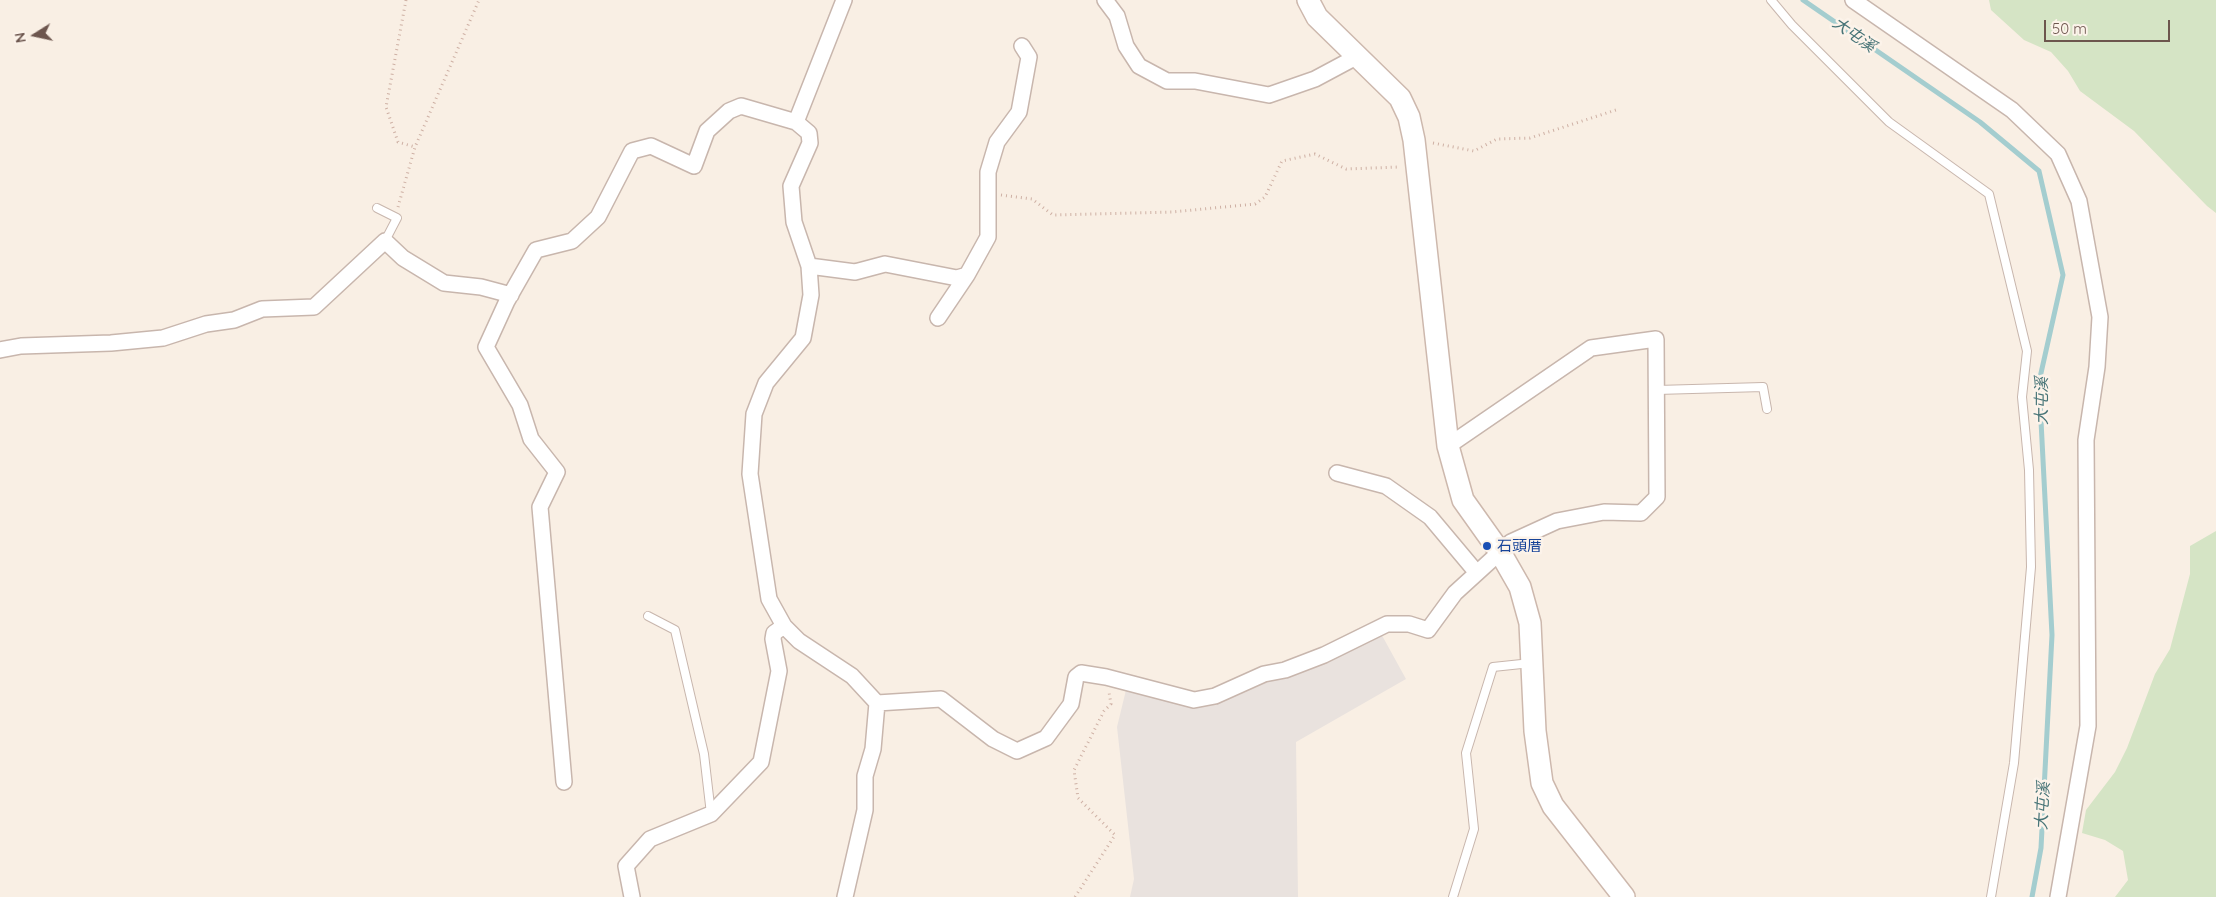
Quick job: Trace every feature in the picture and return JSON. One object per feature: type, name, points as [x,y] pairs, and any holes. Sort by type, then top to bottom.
[{"type":"street","points":[[796,122],[844,0]]},
{"type":"street","points":[[1105,0],[1118,16],[1126,46],[1139,66],[1167,81],[1195,81],[1269,95],[1315,78],[1358,56]]},
{"type":"street","points":[[1308,0],[1317,17],[1400,98],[1409,118],[1414,140],[1448,446],[1463,500],[1500,552],[1520,587],[1530,623],[1533,663],[1534,731],[1542,783],[1553,806],[1624,897]]},
{"type":"street","points":[[1853,0],[2012,110],[2058,154],[2079,201],[2100,316],[2097,367],[2086,440],[2088,726],[2058,897]]},
{"type":"street","points":[[938,318],[968,275],[988,237],[988,172],[997,142],[1019,112],[1029,57],[1022,46]]},
{"type":"street","points":[[564,782],[540,507],[557,472],[531,439],[520,405],[486,347],[536,250],[572,242],[598,217],[632,151],[651,146],[694,166],[707,131],[729,111],[741,106],[796,122],[809,133],[810,143],[791,186],[794,222],[809,266],[811,295],[803,338],[766,383],[754,414],[750,474],[770,599],[784,626],[799,641],[852,676],[877,703],[873,749],[865,776],[865,810],[845,897]]},
{"type":"street","points":[[0,350],[21,346],[111,343],[163,338],[206,324],[234,320],[262,309],[314,307],[385,241],[402,258],[444,283],[482,288],[511,296]]},
{"type":"street","points":[[809,266],[855,272],[885,264],[957,278],[968,275]]},
{"type":"street","points":[[877,703],[941,699],[993,739],[1017,751],[1046,738],[1070,704],[1076,677],[1081,673],[1106,677],[1194,700],[1215,696],[1264,674],[1285,670],[1324,655],[1387,624],[1409,624],[1428,630],[1455,593],[1511,542],[1557,521],[1604,512],[1641,513],[1657,497],[1656,339],[1591,348],[1448,446]]},
{"type":"street","points":[[1337,472],[1386,486],[1430,517],[1477,573]]},
{"type":"street","points":[[632,897],[626,866],[650,839],[710,814],[762,762],[779,671],[773,639],[774,633],[784,626]]},
{"type":"lane","points":[[1771,0],[1792,25],[1889,122],[1990,194],[2027,351],[2022,397],[2029,470],[2031,567],[2014,763],[1991,897]]},
{"type":"lane","points":[[377,208],[397,218],[385,241]]},
{"type":"lane","points":[[1657,390],[1763,387],[1767,409]]},
{"type":"lane","points":[[648,616],[675,630],[704,754],[710,814]]},
{"type":"lane","points":[[1453,897],[1474,829],[1466,753],[1492,667],[1533,663]]},
{"type":"path","points":[[406,0],[386,108],[398,142],[415,147]]},
{"type":"path","points":[[396,217],[415,147],[479,0]]},
{"type":"path","points":[[1414,140],[1474,151],[1497,140],[1530,138],[1619,109]]},
{"type":"path","points":[[988,194],[1032,199],[1053,216],[1172,212],[1255,204],[1265,197],[1282,161],[1315,154],[1346,169],[1416,167]]},
{"type":"path","points":[[1075,897],[1114,835],[1078,798],[1074,770],[1104,711],[1111,704],[1106,677]]},
{"type":"shaded area","points":[[1379,630],[1406,679],[1296,742],[1298,897],[1130,897],[1134,879],[1117,727],[1126,690],[1207,698],[1230,698]]},
{"type":"green space","points":[[1989,0],[2216,0],[2216,213],[2134,131],[2080,91],[2068,71],[2051,52],[2024,40],[1991,10]]},
{"type":"green space","points":[[2216,531],[2216,897],[2115,897],[2128,880],[2123,851],[2105,840],[2082,833],[2086,810],[2115,772],[2127,748],[2155,674],[2170,649],[2190,574],[2190,546]]},
{"type":"waterway","name":"大屯溪","points":[[1803,0],[1980,122],[2039,171],[2063,275],[2039,382],[2052,635],[2041,848],[2032,897]]},
{"type":"place","name":"石頭厝","points":[[1487,546]]}]
